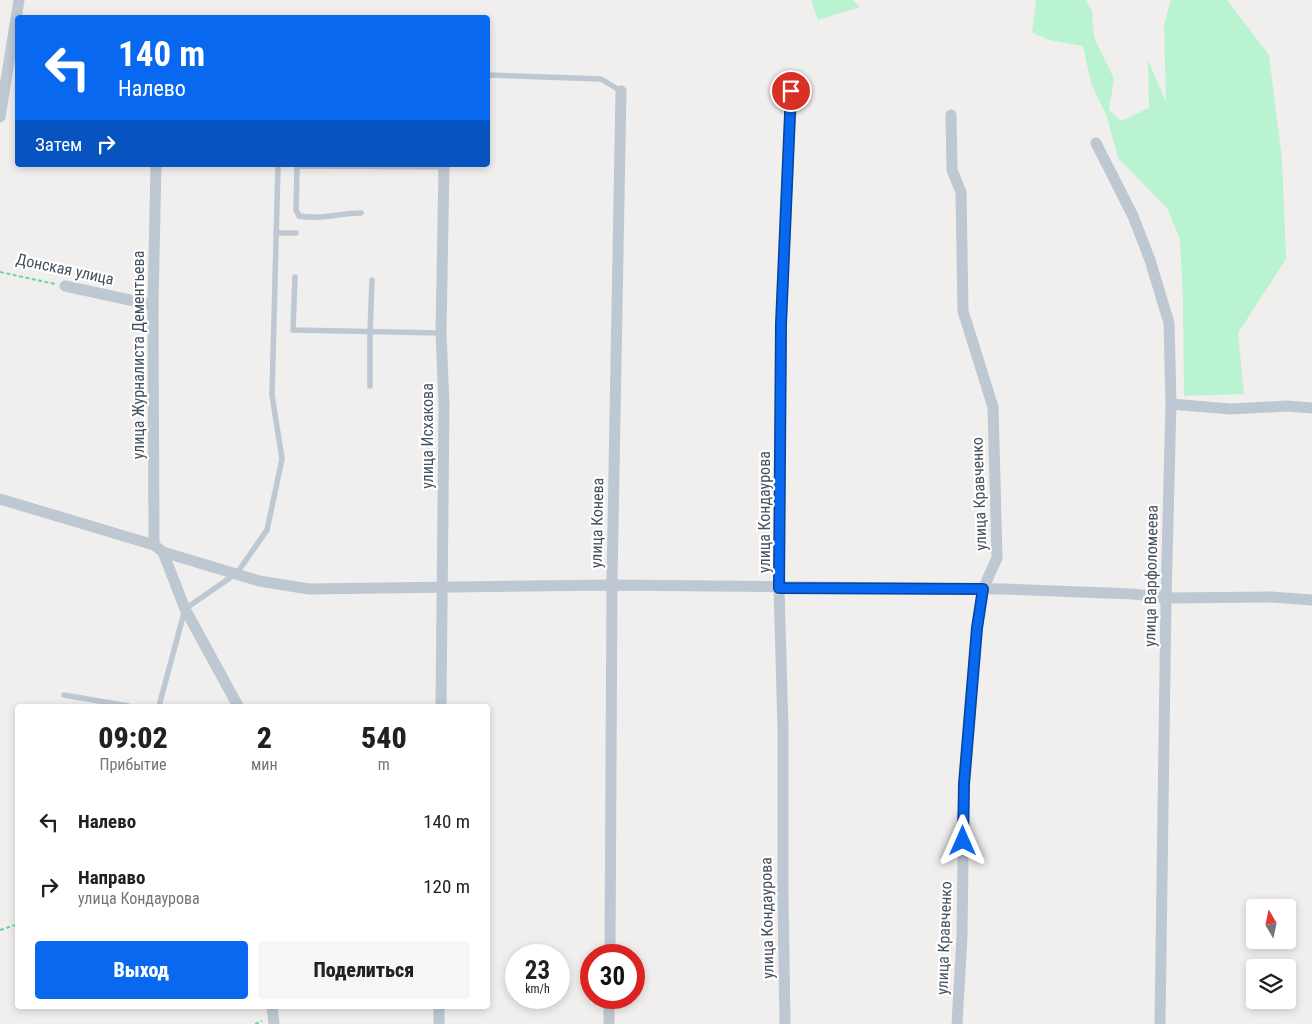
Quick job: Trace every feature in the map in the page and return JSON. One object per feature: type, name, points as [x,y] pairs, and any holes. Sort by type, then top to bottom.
[{"type":"street","points":[[17,15],[19,0]]},
{"type":"street","points":[[1,112],[15,25]]},
{"type":"street","name":"улица Конева","points":[[610,944],[612,585],[621,91]]},
{"type":"street","name":"улица Кондаурова","points":[[785,1024],[783,730],[779,588],[781,324],[791,91]]},
{"type":"street","name":"улица Кравченко","points":[[951,114],[952,170],[960,192],[963,311],[993,408],[997,558],[983,589],[977,628],[964,784],[962,936],[957,1024]]},
{"type":"street","name":"улица Варфоломеева","points":[[1096,143],[1133,216],[1150,260],[1169,323],[1172,404],[1166,598],[1160,1024]]},
{"type":"street","name":"улица Журналиста Дементьева","points":[[156,167],[153,304],[158,549],[185,609],[237,704]]},
{"type":"street","name":"улица Исхакова","points":[[441,704],[444,404],[441,333],[444,167]]},
{"type":"street","name":"Донская улица","points":[[65,286],[153,304]]},
{"type":"street","points":[[1172,404],[1230,409],[1287,406],[1312,408]]},
{"type":"street","points":[[0,499],[259,581],[309,589],[612,585],[983,589],[1133,594],[1166,598],[1271,597],[1312,600]]},
{"type":"street","points":[[272,1009],[274,1024]]},
{"type":"street","points":[[439,1009],[439,1024]]},
{"type":"street","points":[[609,1009],[609,1024]]},
{"type":"lane","points":[[490,75],[600,79],[621,91]]},
{"type":"lane","points":[[160,704],[185,609],[237,573],[267,530],[282,459],[272,395],[278,167]]},
{"type":"lane","points":[[298,167],[296,210],[299,216],[329,217],[347,213],[361,213]]},
{"type":"lane","points":[[276,232],[296,233]]},
{"type":"lane","points":[[295,277],[293,330],[441,333]]},
{"type":"lane","points":[[370,386],[372,280]]},
{"type":"lane","points":[[64,695],[116,704]]},
{"type":"path","name":"Донская улица","points":[[0,272],[65,286]]},
{"type":"path","points":[[0,930],[15,925]]},
{"type":"green space","points":[[811,0],[853,0],[860,7],[818,20]]},
{"type":"green space","points":[[1036,0],[1086,0],[1092,11],[1094,37],[1114,79],[1109,110],[1121,121],[1149,108],[1148,60],[1166,102],[1164,25],[1171,0],[1227,0],[1269,55],[1282,158],[1286,259],[1238,333],[1244,394],[1184,396],[1180,239],[1167,208],[1118,158],[1107,117],[1091,83],[1083,46],[1049,40],[1032,32]]},
{"type":"route","points":[[791,91],[781,324],[779,588],[983,589],[977,628],[964,784],[963,841]]}]
